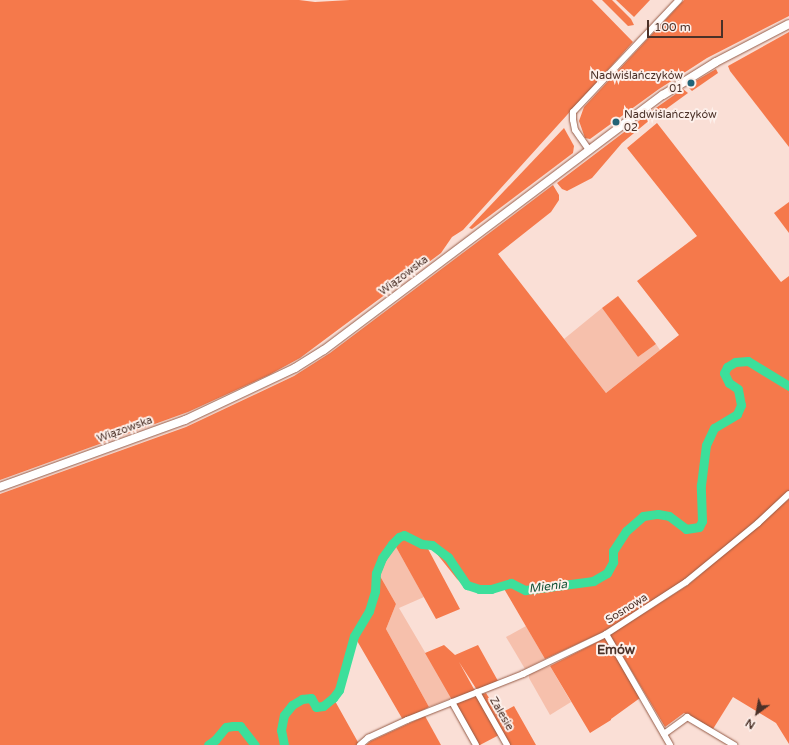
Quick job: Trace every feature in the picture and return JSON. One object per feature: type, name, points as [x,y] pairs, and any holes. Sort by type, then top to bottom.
[{"type":"main road","name":"Wiązowska","points":[[0,487],[185,420],[296,368],[328,346],[589,150],[689,77],[789,24]]},
{"type":"street","points":[[589,150],[575,130],[572,120],[574,112],[679,0]]},
{"type":"street","name":"Sosnowa","points":[[360,745],[368,738],[555,660],[606,634],[686,582],[758,523],[789,494]]},
{"type":"street","points":[[606,634],[670,745]]},
{"type":"street","name":"Zalesie","points":[[477,692],[507,745]]},
{"type":"street","points":[[452,702],[476,745]]},
{"type":"street","points":[[664,734],[687,717],[734,745]]},
{"type":"shaded area","points":[[0,0],[299,0],[315,2],[350,0],[592,0],[633,42],[463,230],[452,237],[441,253],[300,358],[269,375],[188,412],[0,480]]},
{"type":"shaded area","points":[[602,0],[612,0],[631,19],[634,25],[628,26]]},
{"type":"shaded area","points":[[616,0],[650,0],[634,17]]},
{"type":"shaded area","points":[[684,0],[789,0],[789,16],[707,58],[659,89],[590,139],[585,138],[579,121],[584,107]]},
{"type":"shaded area","points":[[789,32],[789,147],[730,71],[728,66]]},
{"type":"shaded area","points":[[716,69],[718,73],[692,91],[687,86]]},
{"type":"shaded area","points":[[683,89],[688,93],[655,117],[652,116],[650,112]]},
{"type":"shaded area","points":[[648,114],[651,119],[622,143],[592,178],[567,191],[562,189],[557,183]]},
{"type":"shaded area","points":[[657,123],[781,282],[789,276],[789,492],[684,582],[601,633],[545,659],[503,587],[488,592],[470,590],[457,579],[433,549],[427,547],[460,609],[436,619],[396,547],[386,561],[380,576],[396,604],[386,629],[429,707],[403,720],[356,639],[341,695],[335,701],[359,744],[357,745],[0,745],[0,494],[186,427],[294,376],[330,353],[553,185],[559,195],[559,200],[551,212],[498,254],[606,393],[679,335],[637,281],[697,236],[627,148]]},
{"type":"shaded area","points":[[564,128],[574,146],[573,153],[472,229],[469,228]]},
{"type":"shaded area","points":[[789,202],[789,233],[774,213]]},
{"type":"shaded area","points":[[618,296],[656,344],[638,357],[602,308]]},
{"type":"shaded area","points":[[602,308],[638,357],[656,344],[660,350],[606,393],[564,339]]},
{"type":"shaded area","points":[[789,499],[789,744],[776,723],[733,697],[713,729],[684,713],[665,727],[610,635],[688,585]]},
{"type":"shaded area","points":[[396,547],[424,597],[399,608],[452,698],[429,707],[386,629],[396,604],[380,576],[386,561]]},
{"type":"shaded area","points":[[526,626],[545,659],[525,669],[506,637]]},
{"type":"shaded area","points":[[605,638],[640,698],[611,720],[590,733],[550,666]]},
{"type":"shaded area","points":[[444,645],[455,655],[478,645],[498,681],[477,690],[459,662],[475,691],[452,700],[425,653]]},
{"type":"shaded area","points":[[550,666],[571,702],[550,715],[529,678],[529,674]]},
{"type":"shaded area","points":[[486,693],[499,714],[514,706],[536,745],[509,745],[480,695]]},
{"type":"shaded area","points":[[477,696],[499,735],[480,745],[478,745],[455,704]]},
{"type":"shaded area","points":[[425,716],[441,745],[366,745],[371,741]]},
{"type":"waterway","name":"Mienia","points":[[284,745],[281,730],[284,715],[292,705],[302,699],[311,698],[316,707],[323,706],[333,698],[339,690],[354,636],[369,611],[375,591],[376,573],[382,558],[399,537],[404,535],[422,544],[432,545],[448,557],[467,585],[479,589],[491,589],[511,583],[525,590],[593,581],[607,573],[613,562],[613,551],[626,531],[643,516],[658,514],[669,516],[686,529],[699,527],[702,521],[701,485],[706,445],[714,428],[737,414],[741,405],[738,389],[729,383],[724,373],[727,367],[735,362],[748,361],[789,386]]},
{"type":"waterway","name":"Mienia","points":[[208,745],[215,740],[226,727],[233,726],[240,726],[255,745]]},
{"type":"place","name":"Nadwiślańczyków 01","points":[[691,83]]},
{"type":"place","name":"Nadwiślańczyków 02","points":[[616,122]]},
{"type":"district","name":"Emów","points":[[616,650]]}]
